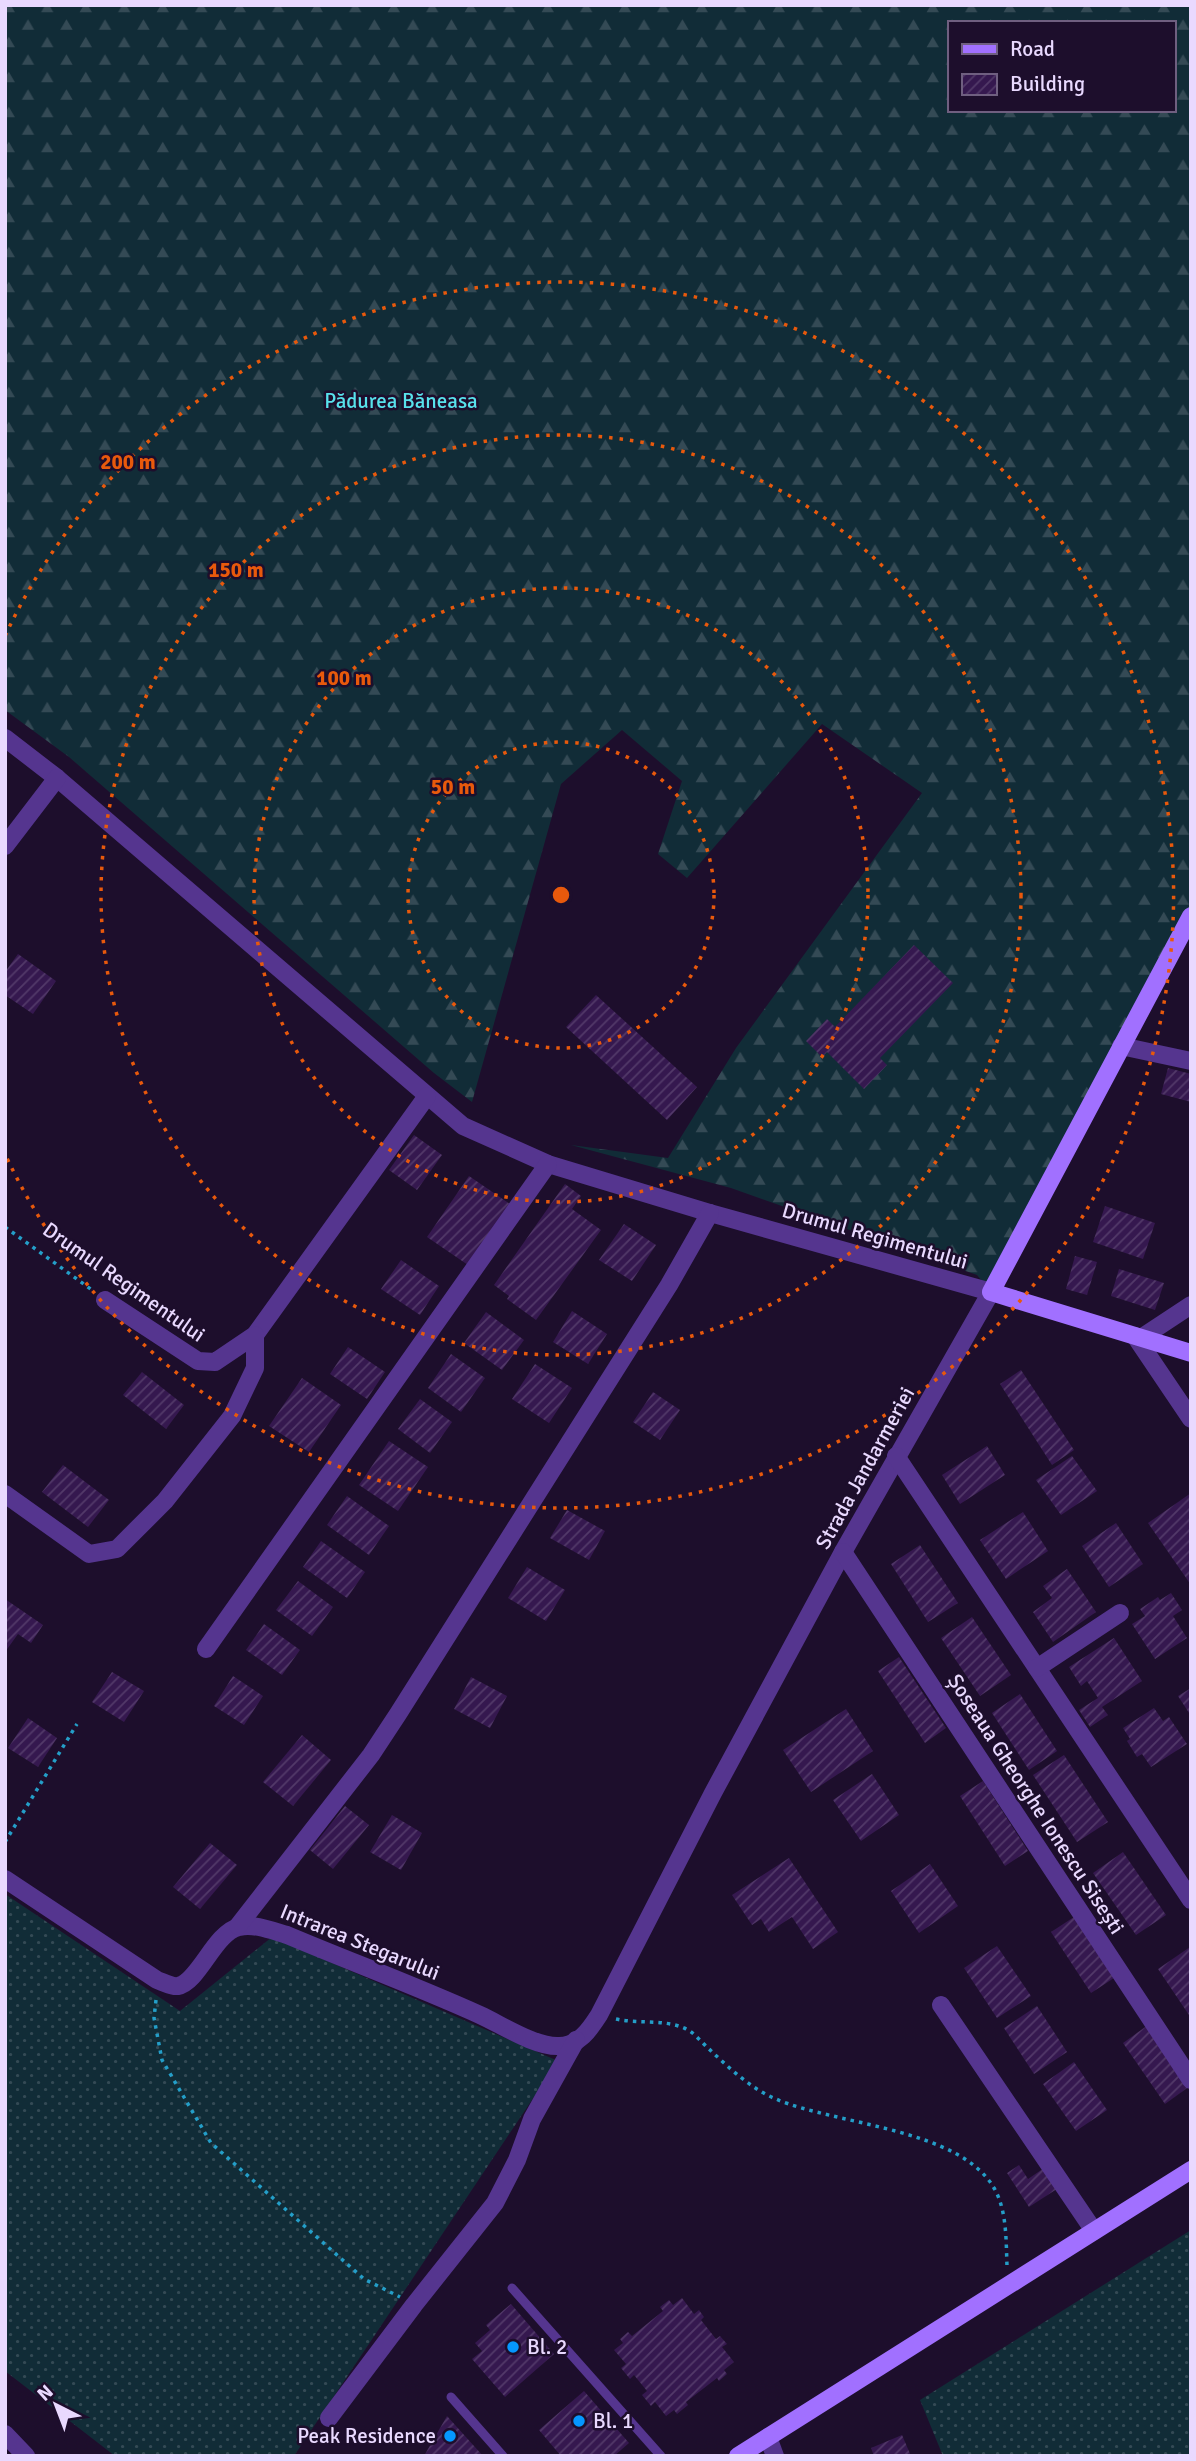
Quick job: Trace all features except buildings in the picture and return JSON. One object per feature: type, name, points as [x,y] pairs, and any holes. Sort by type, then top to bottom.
[{"type":"street","name":"Drumul Regimentului","points":[[5,738],[57,778],[463,1126],[548,1164],[710,1213],[991,1292],[1191,1353]]},
{"type":"street","points":[[5,846],[57,778]]},
{"type":"street","name":"Strada Jandarmeriei","points":[[330,2418],[414,2305],[495,2203],[517,2160],[531,2119],[576,2040],[587,2034],[599,2015],[713,1793],[896,1456],[991,1292],[1191,916]]},
{"type":"street","points":[[1121,1046],[1191,1061]]},
{"type":"street","name":"Drumul Regimentului","points":[[105,1300],[198,1361],[215,1362],[255,1335],[427,1096]]},
{"type":"street","points":[[206,1649],[548,1164]]},
{"type":"street","points":[[5,1879],[157,1980],[176,1987],[186,1983],[217,1944],[239,1926],[371,1755],[668,1285],[710,1213]]},
{"type":"street","points":[[1191,1305],[1138,1337],[1191,1419]]},
{"type":"street","points":[[5,1494],[89,1554],[117,1549],[165,1501],[232,1416],[255,1368],[255,1335]]},
{"type":"street","points":[[896,1456],[1191,1900]]},
{"type":"street","name":"Șoseaua Gheorghe Ionescu Sisești","points":[[843,1552],[1191,2080]]},
{"type":"street","points":[[1037,1668],[1120,1613]]},
{"type":"street","name":"Intrarea Stegarului","points":[[239,1926],[264,1928],[287,1935],[545,2044],[559,2046],[576,2040]]},
{"type":"street","points":[[941,2005],[1094,2231]]},
{"type":"street","points":[[738,2456],[1191,2170]]},
{"type":"street","points":[[5,2434],[26,2456]]},
{"type":"street","points":[[768,2437],[775,2456]]},
{"type":"lane","points":[[512,2288],[662,2456]]},
{"type":"lane","points":[[451,2397],[503,2456]]},
{"type":"path","name":"Drumul Regimentului","points":[[5,1227],[105,1300]]},
{"type":"path","points":[[5,1842],[77,1724]]},
{"type":"path","points":[[157,1980],[154,2018],[162,2060],[211,2143],[364,2279],[414,2305]]},
{"type":"path","points":[[599,2015],[687,2028],[719,2058],[768,2096],[790,2105],[881,2127],[964,2157],[979,2169],[994,2188],[1002,2209],[1008,2286]]},
{"type":"green space","name":"Pădurea Băneasa","points":[[5,5],[1191,5],[1191,916],[991,1292],[977,1275],[731,1188],[571,1145],[668,1158],[736,1048],[922,793],[822,724],[687,878],[658,854],[682,781],[622,730],[561,784],[472,1102],[434,1073],[69,757],[5,710]]},
{"type":"green space","points":[[5,1894],[180,2011],[272,1937],[558,2061],[294,2456],[115,2456],[5,2371]]},
{"type":"green space","points":[[1191,2230],[1191,2456],[943,2456],[920,2400]]},
{"type":"place","name":"Bl. 2","points":[[513,2347]]},
{"type":"place","name":"Bl. 1","points":[[579,2421]]},
{"type":"place","name":"Peak Residence","points":[[450,2436]]}]
